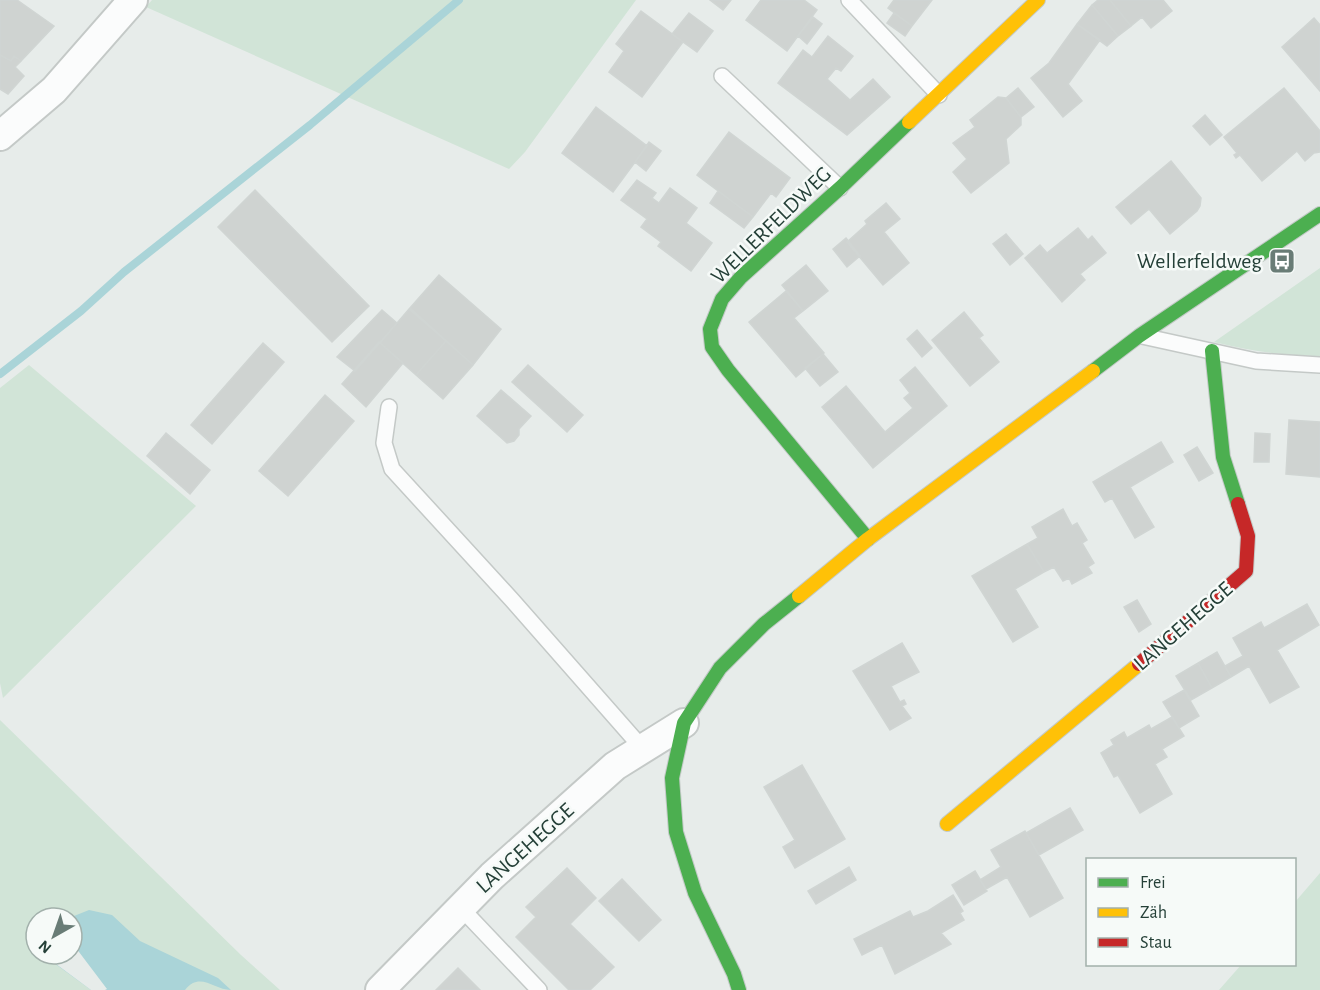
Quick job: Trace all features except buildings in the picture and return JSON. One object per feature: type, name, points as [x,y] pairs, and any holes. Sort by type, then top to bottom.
[{"type":"street","points":[[0,136],[54,90],[134,0]]},
{"type":"street","name":"WELLERFELDWEG","points":[[868,539],[728,370],[712,347],[710,329],[722,299],[741,277],[840,188],[1038,0]]},
{"type":"street","name":"LANGEHEGGE","points":[[739,990],[734,974],[695,893],[676,832],[672,778],[684,723],[720,668],[764,624],[868,539],[1139,336],[1320,214]]},
{"type":"street","name":"LANGEHEGGE","points":[[947,824],[1160,647],[1246,571],[1248,536],[1222,458],[1212,351]]},
{"type":"street","name":"LANGEHEGGE","points":[[380,990],[492,876],[615,766],[684,723]]},
{"type":"lane","points":[[849,0],[939,95]]},
{"type":"lane","points":[[722,76],[840,188]]},
{"type":"lane","points":[[1139,336],[1256,361],[1320,364]]},
{"type":"lane","points":[[389,407],[384,443],[392,469],[643,748]]},
{"type":"lane","points":[[460,908],[539,990]]},
{"type":"green space","points":[[152,0],[636,0],[525,152],[509,169],[146,7]]},
{"type":"green space","points":[[1320,268],[1320,356],[1267,352],[1214,342]]},
{"type":"green space","points":[[29,365],[196,506],[3,698],[0,683],[0,388]]},
{"type":"green space","points":[[0,720],[241,955],[280,990],[0,990]]},
{"type":"green space","points":[[1320,873],[1320,990],[1219,990],[1240,966],[1296,966],[1296,901]]},
{"type":"water","points":[[89,910],[112,915],[140,941],[218,978],[231,990],[196,982],[185,990],[91,990],[58,966],[84,966],[84,912]]},
{"type":"pier","points":[[84,959],[107,989],[91,990],[59,966],[84,966]]},
{"type":"waterway","points":[[0,374],[81,311],[124,272],[310,125],[459,0]]},
{"type":"traffic: fast","points":[[868,539],[728,370],[712,347],[710,329],[722,299],[741,277],[909,122]]},
{"type":"traffic: fast","points":[[1093,371],[1139,336],[1320,214]]},
{"type":"traffic: fast","points":[[1212,351],[1223,457],[1238,504]]},
{"type":"traffic: fast","points":[[739,990],[734,974],[695,893],[676,832],[672,778],[684,723],[720,668],[764,624],[799,596]]},
{"type":"traffic: slow","points":[[909,122],[1038,0]]},
{"type":"traffic: slow","points":[[799,596],[868,539],[1093,371]]},
{"type":"traffic: slow","points":[[947,824],[1139,664]]},
{"type":"traffic: jam","points":[[1139,664],[1246,571],[1248,536],[1238,504]]},
{"type":"place","name":"Wellerfeldweg","points":[[1282,261]]}]
